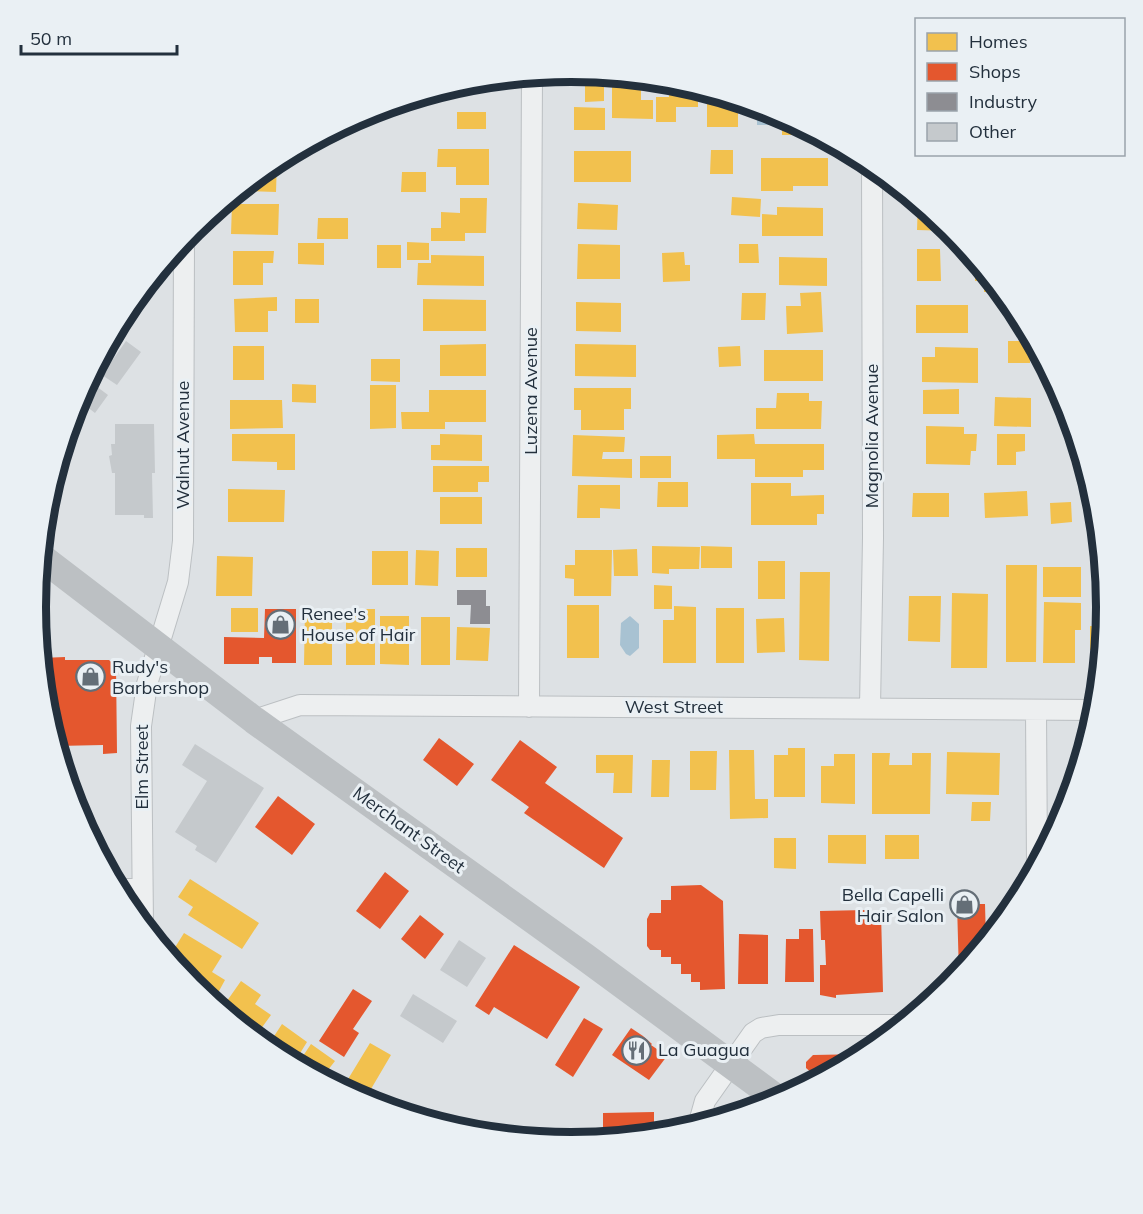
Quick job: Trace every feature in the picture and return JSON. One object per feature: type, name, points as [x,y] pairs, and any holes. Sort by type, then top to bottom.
[{"type":"main road","name":"Merchant Street","points":[[49,563],[254,720],[571,947],[769,1093]]},
{"type":"street","name":"Luzena Avenue","points":[[529,707],[532,83]]},
{"type":"street","name":"Magnolia Avenue","points":[[870,708],[873,538],[872,176]]},
{"type":"street","name":"Walnut Avenue","points":[[159,647],[178,582],[183,541],[184,253]]},
{"type":"street","name":"Elm Street","points":[[143,910],[141,726],[147,684],[159,647]]},
{"type":"street","name":"West Street","points":[[254,720],[300,705],[1086,710]]},
{"type":"street","points":[[1036,710],[1037,849]]},
{"type":"street","points":[[129,889],[142,889]]},
{"type":"street","points":[[701,1115],[705,1101],[753,1033],[760,1028],[779,1025],[890,1025]]},
{"type":"water","points":[[757,116],[772,122],[772,125],[757,125]]},
{"type":"water","points":[[630,616],[639,624],[639,648],[630,656],[620,645],[621,623]]},
{"type":"building: Homes","points":[[585,82],[604,83],[604,101],[585,102]]},
{"type":"building: Homes","points":[[612,84],[641,86],[641,100],[653,100],[653,119],[612,118]]},
{"type":"building: Homes","points":[[669,91],[698,98],[698,107],[676,107],[676,122],[656,122],[656,97],[669,97]]},
{"type":"building: Homes","points":[[707,100],[738,109],[738,127],[707,127]]},
{"type":"building: Homes","points":[[574,107],[605,108],[605,130],[574,130]]},
{"type":"building: Homes","points":[[457,112],[486,112],[486,129],[457,129]]},
{"type":"building: Homes","points":[[782,126],[802,135],[782,135]]},
{"type":"building: Homes","points":[[438,149],[489,149],[489,185],[456,185],[456,167],[437,167]]},
{"type":"building: Homes","points":[[711,150],[733,150],[733,174],[710,174]]},
{"type":"building: Homes","points":[[574,151],[631,151],[631,182],[574,182]]},
{"type":"building: Homes","points":[[761,158],[828,158],[828,186],[793,186],[793,191],[761,191]]},
{"type":"building: Homes","points":[[277,172],[276,192],[251,191]]},
{"type":"building: Homes","points":[[402,172],[426,172],[426,192],[401,192]]},
{"type":"building: Homes","points":[[732,197],[761,199],[760,217],[731,215]]},
{"type":"building: Homes","points":[[460,198],[487,198],[486,233],[465,233],[465,241],[431,241],[431,228],[441,228],[441,212],[460,213]]},
{"type":"building: Homes","points":[[578,203],[618,205],[617,230],[577,229]]},
{"type":"building: Homes","points":[[235,204],[279,204],[278,235],[231,234],[232,206]]},
{"type":"building: Homes","points":[[777,207],[823,208],[823,236],[762,236],[762,214],[777,215]]},
{"type":"building: Homes","points":[[918,212],[937,231],[917,230]]},
{"type":"building: Homes","points":[[318,218],[348,218],[348,239],[317,239]]},
{"type":"building: Homes","points":[[407,242],[429,243],[429,260],[407,260]]},
{"type":"building: Homes","points":[[298,243],[324,243],[324,265],[298,264]]},
{"type":"building: Homes","points":[[578,244],[620,245],[620,279],[577,279]]},
{"type":"building: Homes","points":[[739,244],[758,244],[759,263],[739,263]]},
{"type":"building: Homes","points":[[377,245],[401,245],[401,268],[377,268]]},
{"type":"building: Homes","points":[[917,249],[940,249],[941,281],[917,281]]},
{"type":"building: Homes","points":[[233,251],[274,251],[273,263],[263,263],[263,285],[233,285]]},
{"type":"building: Homes","points":[[684,252],[685,265],[690,265],[690,281],[663,282],[662,253]]},
{"type":"building: Homes","points":[[431,255],[484,256],[484,286],[417,285],[418,263],[431,263]]},
{"type":"building: Homes","points":[[779,257],[827,258],[827,286],[779,285]]},
{"type":"building: Homes","points":[[975,272],[982,280],[975,281]]},
{"type":"building: Homes","points":[[984,282],[992,292],[984,292]]},
{"type":"building: Homes","points":[[821,292],[823,332],[787,334],[786,306],[801,306],[800,293]]},
{"type":"building: Homes","points":[[742,293],[766,293],[765,320],[741,320]]},
{"type":"building: Homes","points":[[277,297],[277,311],[268,311],[268,332],[235,332],[234,299]]},
{"type":"building: Homes","points":[[295,299],[319,299],[319,323],[295,323]]},
{"type":"building: Homes","points":[[423,299],[486,300],[486,331],[423,331]]},
{"type":"building: Homes","points":[[576,302],[621,303],[621,332],[576,331]]},
{"type":"building: Homes","points":[[916,305],[968,305],[968,333],[916,333]]},
{"type":"building: Homes","points":[[1008,341],[1024,341],[1030,352],[1030,363],[1008,363]]},
{"type":"building: Homes","points":[[486,344],[486,376],[440,376],[440,345]]},
{"type":"building: Homes","points":[[575,344],[636,345],[636,377],[575,376]]},
{"type":"building: Homes","points":[[233,346],[264,346],[264,380],[233,380]]},
{"type":"building: Homes","points":[[740,346],[741,366],[719,367],[718,347]]},
{"type":"building: Homes","points":[[935,347],[978,348],[978,383],[922,382],[922,357],[935,357]]},
{"type":"building: Homes","points":[[764,350],[823,350],[823,381],[764,381]]},
{"type":"building: Homes","points":[[371,359],[400,359],[400,382],[371,381]]},
{"type":"building: Homes","points":[[292,384],[316,385],[316,403],[292,402]]},
{"type":"building: Homes","points":[[370,385],[396,385],[396,428],[370,429]]},
{"type":"building: Homes","points":[[574,388],[631,388],[631,409],[624,409],[624,430],[581,430],[581,410],[574,410]]},
{"type":"building: Homes","points":[[959,389],[959,414],[923,414],[923,390]]},
{"type":"building: Homes","points":[[429,390],[486,390],[486,422],[445,422],[445,429],[402,429],[401,412],[429,412]]},
{"type":"building: Homes","points":[[777,393],[809,393],[809,401],[822,401],[821,429],[756,429],[756,408],[776,408]]},
{"type":"building: Homes","points":[[995,397],[1031,398],[1031,427],[994,426]]},
{"type":"building: Homes","points":[[230,400],[282,400],[283,428],[230,429]]},
{"type":"building: Homes","points":[[926,426],[964,427],[964,434],[977,434],[976,451],[971,451],[970,465],[926,464]]},
{"type":"building: Homes","points":[[232,434],[295,434],[295,470],[277,470],[277,462],[232,461]]},
{"type":"building: Homes","points":[[440,434],[482,435],[482,461],[431,460],[431,445],[440,445]]},
{"type":"building: Homes","points":[[754,434],[755,444],[824,444],[824,470],[803,470],[803,477],[755,477],[755,459],[717,459],[717,435]]},
{"type":"building: Homes","points":[[997,434],[1025,434],[1025,451],[1016,452],[1016,465],[997,465]]},
{"type":"building: Homes","points":[[573,435],[625,437],[624,452],[603,452],[602,459],[632,459],[632,478],[572,476]]},
{"type":"building: Homes","points":[[640,456],[671,456],[671,478],[640,478]]},
{"type":"building: Homes","points":[[433,466],[489,466],[489,482],[478,482],[478,492],[433,492]]},
{"type":"building: Homes","points":[[658,482],[688,482],[688,507],[657,507]]},
{"type":"building: Homes","points":[[751,483],[791,483],[791,496],[824,495],[824,514],[817,514],[817,525],[751,525]]},
{"type":"building: Homes","points":[[578,485],[620,485],[620,509],[600,508],[600,518],[577,518]]},
{"type":"building: Homes","points":[[228,489],[285,490],[284,522],[228,522]]},
{"type":"building: Homes","points":[[1027,491],[1028,516],[985,518],[984,493]]},
{"type":"building: Homes","points":[[913,493],[949,493],[949,517],[912,517]]},
{"type":"building: Homes","points":[[440,497],[482,497],[482,524],[440,524]]},
{"type":"building: Homes","points":[[1071,502],[1072,522],[1051,524],[1050,503]]},
{"type":"building: Homes","points":[[652,546],[700,547],[699,569],[669,569],[669,574],[652,573]]},
{"type":"building: Homes","points":[[701,546],[732,547],[732,568],[701,568]]},
{"type":"building: Homes","points":[[456,548],[487,548],[487,577],[456,577]]},
{"type":"building: Homes","points":[[637,549],[638,576],[614,576],[613,550]]},
{"type":"building: Homes","points":[[416,550],[439,551],[438,586],[415,585]]},
{"type":"building: Homes","points":[[575,550],[612,550],[611,596],[574,596],[574,579],[565,578],[565,565],[575,565]]},
{"type":"building: Homes","points":[[372,551],[408,551],[408,585],[372,585]]},
{"type":"building: Homes","points":[[217,556],[253,557],[252,596],[216,596]]},
{"type":"building: Homes","points":[[758,561],[785,561],[785,599],[758,599]]},
{"type":"building: Homes","points":[[1006,565],[1037,565],[1036,662],[1006,662]]},
{"type":"building: Homes","points":[[1043,567],[1081,567],[1081,597],[1043,597]]},
{"type":"building: Homes","points":[[800,572],[830,572],[829,661],[799,660]]},
{"type":"building: Homes","points":[[654,585],[672,586],[672,609],[654,609]]},
{"type":"building: Homes","points":[[952,593],[988,594],[987,668],[951,668]]},
{"type":"building: Homes","points":[[909,596],[941,596],[940,642],[908,641]]},
{"type":"building: Homes","points":[[1044,602],[1081,603],[1081,630],[1075,630],[1075,663],[1043,663]]},
{"type":"building: Homes","points":[[567,605],[599,605],[599,658],[567,658]]},
{"type":"building: Homes","points":[[674,606],[696,607],[696,663],[663,663],[663,620],[674,620]]},
{"type":"building: Homes","points":[[231,608],[258,608],[258,632],[231,632]]},
{"type":"building: Homes","points":[[716,608],[744,608],[744,663],[716,663]]},
{"type":"building: Homes","points":[[305,609],[332,609],[332,665],[304,665]]},
{"type":"building: Homes","points":[[346,609],[375,609],[375,665],[346,665]]},
{"type":"building: Homes","points":[[380,616],[409,616],[409,665],[380,664]]},
{"type":"building: Homes","points":[[421,617],[450,617],[450,665],[421,665]]},
{"type":"building: Homes","points":[[784,618],[785,652],[757,653],[756,619]]},
{"type":"building: Homes","points":[[1090,626],[1095,626],[1094,650],[1090,650]]},
{"type":"building: Homes","points":[[457,627],[490,628],[488,661],[456,660]]},
{"type":"building: Homes","points":[[788,748],[805,748],[805,797],[774,797],[774,755],[788,755]]},
{"type":"building: Homes","points":[[729,750],[754,750],[755,799],[768,799],[768,818],[730,819]]},
{"type":"building: Homes","points":[[690,751],[717,751],[716,790],[690,790]]},
{"type":"building: Homes","points":[[947,752],[1000,753],[999,795],[946,794]]},
{"type":"building: Homes","points":[[872,753],[890,753],[889,765],[912,765],[912,753],[931,753],[930,814],[872,814]]},
{"type":"building: Homes","points":[[834,754],[855,754],[855,804],[821,803],[821,766],[834,766]]},
{"type":"building: Homes","points":[[596,755],[633,755],[632,793],[613,793],[614,773],[596,773]]},
{"type":"building: Homes","points":[[652,760],[670,760],[669,797],[651,797]]},
{"type":"building: Homes","points":[[972,802],[991,802],[990,821],[971,821]]},
{"type":"building: Homes","points":[[828,835],[866,835],[866,864],[828,863]]},
{"type":"building: Homes","points":[[885,835],[919,835],[919,859],[885,859]]},
{"type":"building: Homes","points":[[774,838],[796,838],[796,869],[774,868]]},
{"type":"building: Homes","points":[[190,879],[259,923],[242,949],[188,915],[193,907],[178,897]]},
{"type":"building: Homes","points":[[184,933],[222,956],[212,972],[225,980],[217,994],[200,978],[174,949]]},
{"type":"building: Homes","points":[[241,981],[261,995],[255,1004],[271,1015],[260,1030],[226,1003]]},
{"type":"building: Homes","points":[[282,1024],[307,1042],[299,1056],[272,1039]]},
{"type":"building: Homes","points":[[370,1043],[391,1055],[371,1089],[382,1096],[347,1081]]},
{"type":"building: Homes","points":[[311,1044],[335,1061],[328,1070],[338,1077],[309,1062],[302,1058]]},
{"type":"building: Shops","name":"Renee's House of Hair","points":[[265,609],[296,609],[296,663],[272,663],[272,657],[259,657],[259,664],[224,664],[224,637],[264,638]]},
{"type":"building: Shops","points":[[49,658],[109,660],[116,666],[117,753],[103,754],[103,745],[65,746]]},
{"type":"building: Shops","points":[[439,738],[474,764],[457,786],[423,760]]},
{"type":"building: Shops","points":[[520,740],[557,767],[545,783],[623,838],[604,868],[524,813],[529,807],[491,780]]},
{"type":"building: Shops","points":[[278,796],[315,824],[292,855],[255,827]]},
{"type":"building: Shops","points":[[385,872],[409,891],[380,929],[356,911]]},
{"type":"building: Shops","points":[[701,885],[723,901],[725,989],[700,990],[700,982],[691,982],[691,974],[681,974],[681,964],[671,964],[671,957],[661,957],[661,950],[650,950],[647,946],[647,919],[650,913],[661,913],[661,900],[671,900],[671,886]]},
{"type":"building: Shops","points":[[957,904],[985,904],[986,930],[959,961]]},
{"type":"building: Shops","points":[[865,910],[865,913],[881,912],[883,992],[836,995],[836,998],[820,995],[820,965],[826,965],[825,940],[821,940],[820,911]]},
{"type":"building: Shops","points":[[420,915],[444,934],[425,959],[401,939]]},
{"type":"building: Shops","points":[[799,929],[813,929],[814,982],[785,982],[786,939],[799,939]]},
{"type":"building: Shops","points":[[739,934],[768,935],[768,984],[738,984]]},
{"type":"building: Shops","points":[[514,945],[580,987],[547,1039],[494,1007],[489,1015],[475,1006]]},
{"type":"building: Shops","points":[[353,989],[372,1001],[353,1029],[359,1033],[344,1057],[319,1041]]},
{"type":"building: Shops","points":[[584,1018],[603,1029],[573,1077],[555,1065]]},
{"type":"building: Shops","name":"La Guagua","points":[[631,1028],[667,1056],[649,1080],[612,1055]]},
{"type":"building: Shops","points":[[846,1054],[812,1073],[806,1068],[806,1062],[813,1055]]},
{"type":"building: Shops","points":[[654,1112],[654,1126],[603,1131],[603,1113]]},
{"type":"building: Industry","points":[[457,590],[486,590],[486,606],[490,606],[490,624],[470,624],[471,605],[457,605]]},
{"type":"building: Other","points":[[126,341],[141,352],[117,385],[102,375]]},
{"type":"building: Other","points":[[96,386],[108,395],[95,413],[86,406]]},
{"type":"building: Other","points":[[115,424],[154,424],[153,518],[144,518],[144,515],[115,515],[115,473],[112,473],[109,456],[112,455],[111,444],[115,444]]},
{"type":"building: Other","points":[[195,744],[264,788],[216,863],[195,850],[197,846],[175,832],[207,781],[182,765]]},
{"type":"building: Other","points":[[459,940],[486,958],[467,987],[440,970]]},
{"type":"building: Other","points":[[413,994],[457,1021],[443,1043],[400,1016]]},
{"type":"place","name":"Renee's House of Hair","points":[[280,624]]},
{"type":"place","name":"Rudy's Barbershop","points":[[91,677]]},
{"type":"place","name":"Bella Capelli Hair Salon","points":[[965,905]]},
{"type":"place","name":"La Guagua","points":[[637,1050]]}]
